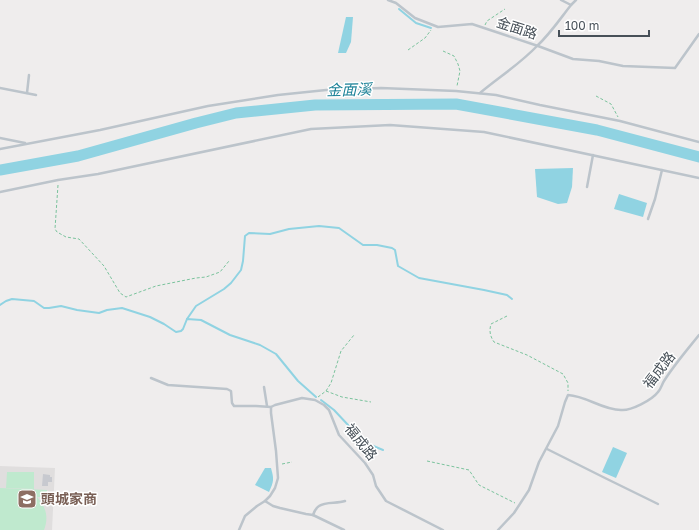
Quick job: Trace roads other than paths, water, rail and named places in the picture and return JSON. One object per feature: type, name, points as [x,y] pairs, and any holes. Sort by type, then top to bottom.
[{"type":"lane","name":"金面路","points":[[388,0],[396,3],[415,18],[434,26],[438,27],[472,24],[573,59],[599,61],[623,66],[675,68],[699,34]]},
{"type":"lane","points":[[561,0],[571,5]]},
{"type":"lane","points":[[480,93],[516,66],[538,46],[576,0]]},
{"type":"lane","points":[[27,93],[29,75]]},
{"type":"lane","points":[[0,88],[36,95]]},
{"type":"lane","points":[[0,149],[100,130],[208,106],[278,95],[326,90],[381,88],[456,91],[496,95],[620,121],[699,142]]},
{"type":"lane","points":[[0,192],[58,180],[98,174],[311,129],[390,125],[484,132],[699,178]]},
{"type":"lane","points":[[0,138],[27,143]]},
{"type":"lane","points":[[587,187],[593,155]]},
{"type":"lane","points":[[648,219],[662,170]]},
{"type":"lane","name":"福成路","points":[[547,449],[558,426],[568,395],[583,398],[609,409],[622,411],[635,407],[658,392],[664,381],[699,335]]},
{"type":"lane","points":[[150,378],[168,385],[227,389],[231,391],[232,403],[234,406],[271,407],[278,465],[278,478],[275,488],[265,501],[245,516],[239,530]]},
{"type":"lane","points":[[264,387],[267,406]]},
{"type":"lane","name":"福成路","points":[[271,407],[302,398],[315,400],[324,405],[329,410],[339,435],[365,463],[373,475],[376,486],[386,501],[444,530]]},
{"type":"lane","points":[[498,530],[520,505],[529,490],[539,462],[547,449],[658,504]]},
{"type":"lane","points":[[313,515],[318,506],[342,502],[345,500]]},
{"type":"lane","points":[[265,501],[273,506],[313,515],[344,530]]},
{"type":"water","points":[[346,17],[353,17],[351,42],[346,53],[338,53]]},
{"type":"water","points":[[573,168],[572,187],[567,203],[558,204],[537,197],[535,169]]},
{"type":"water","points":[[619,194],[647,203],[643,217],[614,209]]},
{"type":"water","points":[[613,447],[627,453],[616,478],[602,472]]},
{"type":"water","points":[[265,468],[271,468],[273,475],[273,482],[269,492],[255,485]]},
{"type":"waterway","points":[[399,9],[416,23],[431,28]]},
{"type":"waterway","name":"金面溪","points":[[0,170],[78,156],[236,113],[315,105],[456,104],[597,130],[699,157]]},
{"type":"waterway","points":[[187,319],[196,306],[224,289],[231,283],[241,270],[245,236],[249,233],[270,234],[289,229],[319,226],[339,228],[363,245],[377,245],[392,248],[395,250],[398,266],[419,278],[507,295],[512,299]]},
{"type":"waterway","points":[[0,305],[12,299],[34,301],[44,308],[61,306],[99,313],[107,310],[122,308],[150,317],[176,332],[183,329],[187,319],[201,320],[230,335],[260,345],[276,354],[298,381],[316,397]]},
{"type":"waterway","points":[[321,400],[334,410],[349,426],[371,445],[383,450]]},
{"type":"place","name":"頭城家商","points":[[27,499]]}]
